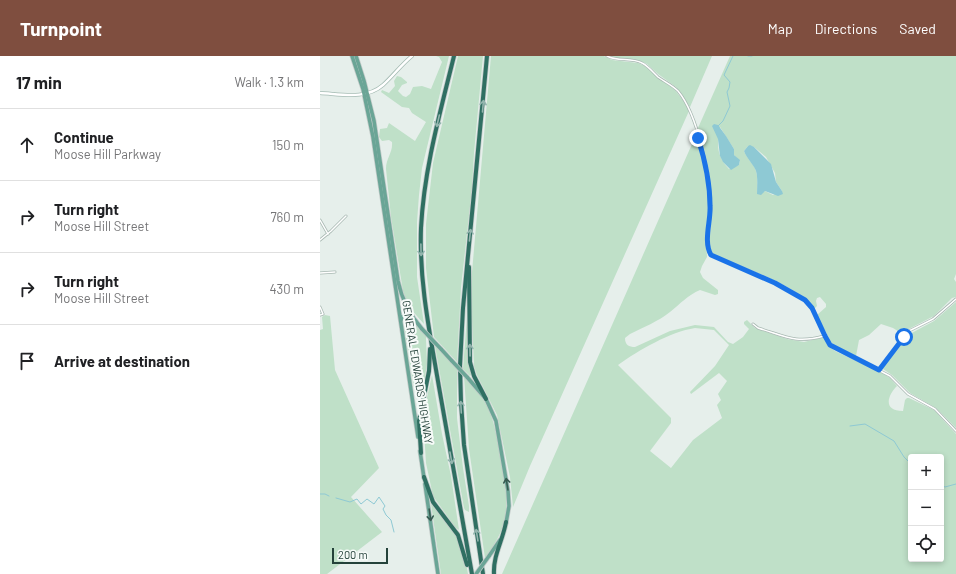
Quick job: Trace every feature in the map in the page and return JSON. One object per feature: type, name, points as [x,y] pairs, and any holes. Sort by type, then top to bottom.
[{"type":"highway","points":[[454,56],[430,156],[423,206],[421,241],[422,275],[430,337],[471,574]]},
{"type":"highway","points":[[483,574],[465,452],[460,402],[461,337],[487,56]]},
{"type":"highway","points":[[468,254],[470,362],[474,376],[486,399]]},
{"type":"highway","points":[[421,453],[419,419],[429,371],[430,337]]},
{"type":"highway","points":[[424,477],[434,503],[454,527],[459,536],[471,574]]},
{"type":"highway","points":[[494,574],[495,557],[504,534],[506,522]]},
{"type":"main road","points":[[352,56],[366,94]]},
{"type":"main road","points":[[356,56],[366,94]]},
{"type":"main road","points":[[320,93],[366,94],[382,86],[412,56]]},
{"type":"main road","name":"GENERAL EDWARDS HIGHWAY","points":[[366,94],[375,128],[401,294],[407,310],[417,324],[467,376],[486,399],[492,411],[496,425],[509,502],[506,522],[499,542],[476,574]]},
{"type":"main road","name":"GENERAL EDWARDS HIGHWAY","points":[[366,94],[438,574]]},
{"type":"main road","points":[[401,323],[402,317],[406,315],[417,324]]},
{"type":"street","points":[[607,56],[616,60],[642,63],[657,76],[675,88],[688,107],[703,151],[707,173],[710,205],[708,243],[711,255],[775,283],[805,300],[812,308],[825,336],[834,347],[893,378],[908,394],[936,409],[956,431]]},
{"type":"street","points":[[320,240],[346,216]]},
{"type":"street","points":[[320,220],[328,234]]},
{"type":"street","points":[[320,273],[335,272]]},
{"type":"street","points":[[879,370],[909,331],[933,319],[956,299]]},
{"type":"street","points":[[320,307],[321,315]]},
{"type":"street","points":[[753,324],[757,327],[793,339],[805,340],[825,336]]},
{"type":"green space","points":[[436,56],[449,56],[422,168],[419,195],[417,222],[417,277],[424,324],[409,307],[403,291],[391,217],[386,169],[392,142],[389,140],[382,141],[379,137],[380,129],[387,128],[389,123],[415,141],[426,122],[412,113],[409,108],[402,107],[381,92],[382,90],[389,93],[395,86],[394,81],[397,76],[401,77],[407,82],[402,85],[398,91],[403,96],[406,97],[410,94],[413,87],[422,86],[431,89],[442,62],[439,57]]},
{"type":"green space","points":[[458,56],[483,56],[472,188],[461,288],[457,362],[434,337],[426,268],[426,224],[433,163]]},
{"type":"green space","points":[[491,56],[604,56],[612,60],[638,63],[645,66],[675,90],[689,111],[513,507],[510,477],[497,415],[474,366],[471,299],[472,272]]},
{"type":"green space","points":[[610,56],[712,56],[690,107],[676,87],[647,64],[638,60],[614,58]]},
{"type":"green space","points":[[730,56],[956,56],[956,274],[954,279],[956,282],[956,297],[952,298],[934,316],[901,333],[893,328],[881,324],[869,335],[859,340],[856,356],[834,345],[817,315],[826,307],[826,304],[820,297],[817,298],[817,306],[814,309],[807,301],[783,285],[711,253],[710,241],[712,207],[710,177],[698,128]],"holes":[[[720,127],[734,149],[734,155],[740,161],[739,165],[729,169],[718,150]],[[748,146],[754,147],[766,157],[775,173],[776,182],[782,191],[773,195],[765,191],[757,194],[756,171],[744,151]]]},
{"type":"green space","points":[[696,135],[705,169],[709,204],[706,230],[707,257],[700,272],[703,278],[718,290],[718,294],[715,295],[700,290],[696,292],[661,318],[630,334],[625,338],[627,344],[635,347],[670,331],[695,325],[714,327],[728,342],[733,344],[743,337],[749,329],[744,324],[747,320],[755,328],[787,339],[804,342],[824,337],[830,347],[835,351],[890,378],[897,386],[889,398],[890,406],[892,408],[903,411],[905,400],[909,398],[934,410],[956,434],[956,574],[502,574]],"holes":[[[695,328],[714,330],[729,345],[715,366],[690,392],[691,394],[719,373],[727,381],[718,394],[721,400],[717,405],[722,418],[693,440],[671,468],[650,451],[671,423],[671,418],[618,365],[635,353],[675,333]]]},
{"type":"green space","points":[[956,302],[956,428],[936,408],[910,393],[892,375],[883,369],[908,335],[934,321]]},
{"type":"green space","points":[[325,315],[330,316],[335,370],[379,468],[351,497],[382,532],[327,574],[320,574],[320,330],[323,329],[322,317]]},
{"type":"green space","points":[[467,317],[468,356],[471,375],[470,376],[463,369]]},
{"type":"green space","points":[[411,320],[426,336],[427,364],[422,394],[419,397],[414,389],[404,328],[406,322]]},
{"type":"green space","points":[[435,346],[457,369],[457,418],[469,512],[464,508]]},
{"type":"green space","points":[[432,375],[451,476],[459,530],[455,527],[433,496],[426,463],[423,415]]},
{"type":"green space","points":[[464,376],[486,403],[497,437],[506,489],[506,514],[504,523],[496,541],[485,558],[469,449]]},
{"type":"green space","points":[[431,504],[457,535],[468,574],[441,574]]},
{"type":"water","points":[[714,124],[718,125],[726,136],[734,149],[734,155],[740,160],[739,165],[731,170],[723,162],[720,156],[718,139],[712,126]]},
{"type":"water","points":[[750,145],[754,147],[771,164],[776,182],[783,194],[778,196],[765,191],[761,195],[757,194],[756,171],[744,151]]},
{"type":"waterway","points":[[718,126],[723,121],[730,106],[727,92],[730,82],[724,75],[733,56]]},
{"type":"waterway","points":[[850,426],[865,424],[894,441],[908,461]]},
{"type":"waterway","points":[[944,486],[956,484]]},
{"type":"waterway","points":[[320,494],[329,496]]},
{"type":"waterway","points":[[336,498],[350,502],[357,499],[361,504],[367,499],[374,504],[379,497],[385,506],[383,509],[391,520],[394,532]]},
{"type":"route","points":[[698,138],[708,177],[710,209],[708,243],[709,252],[713,257],[762,277],[800,296],[812,308],[830,345],[879,370],[904,337]]}]
